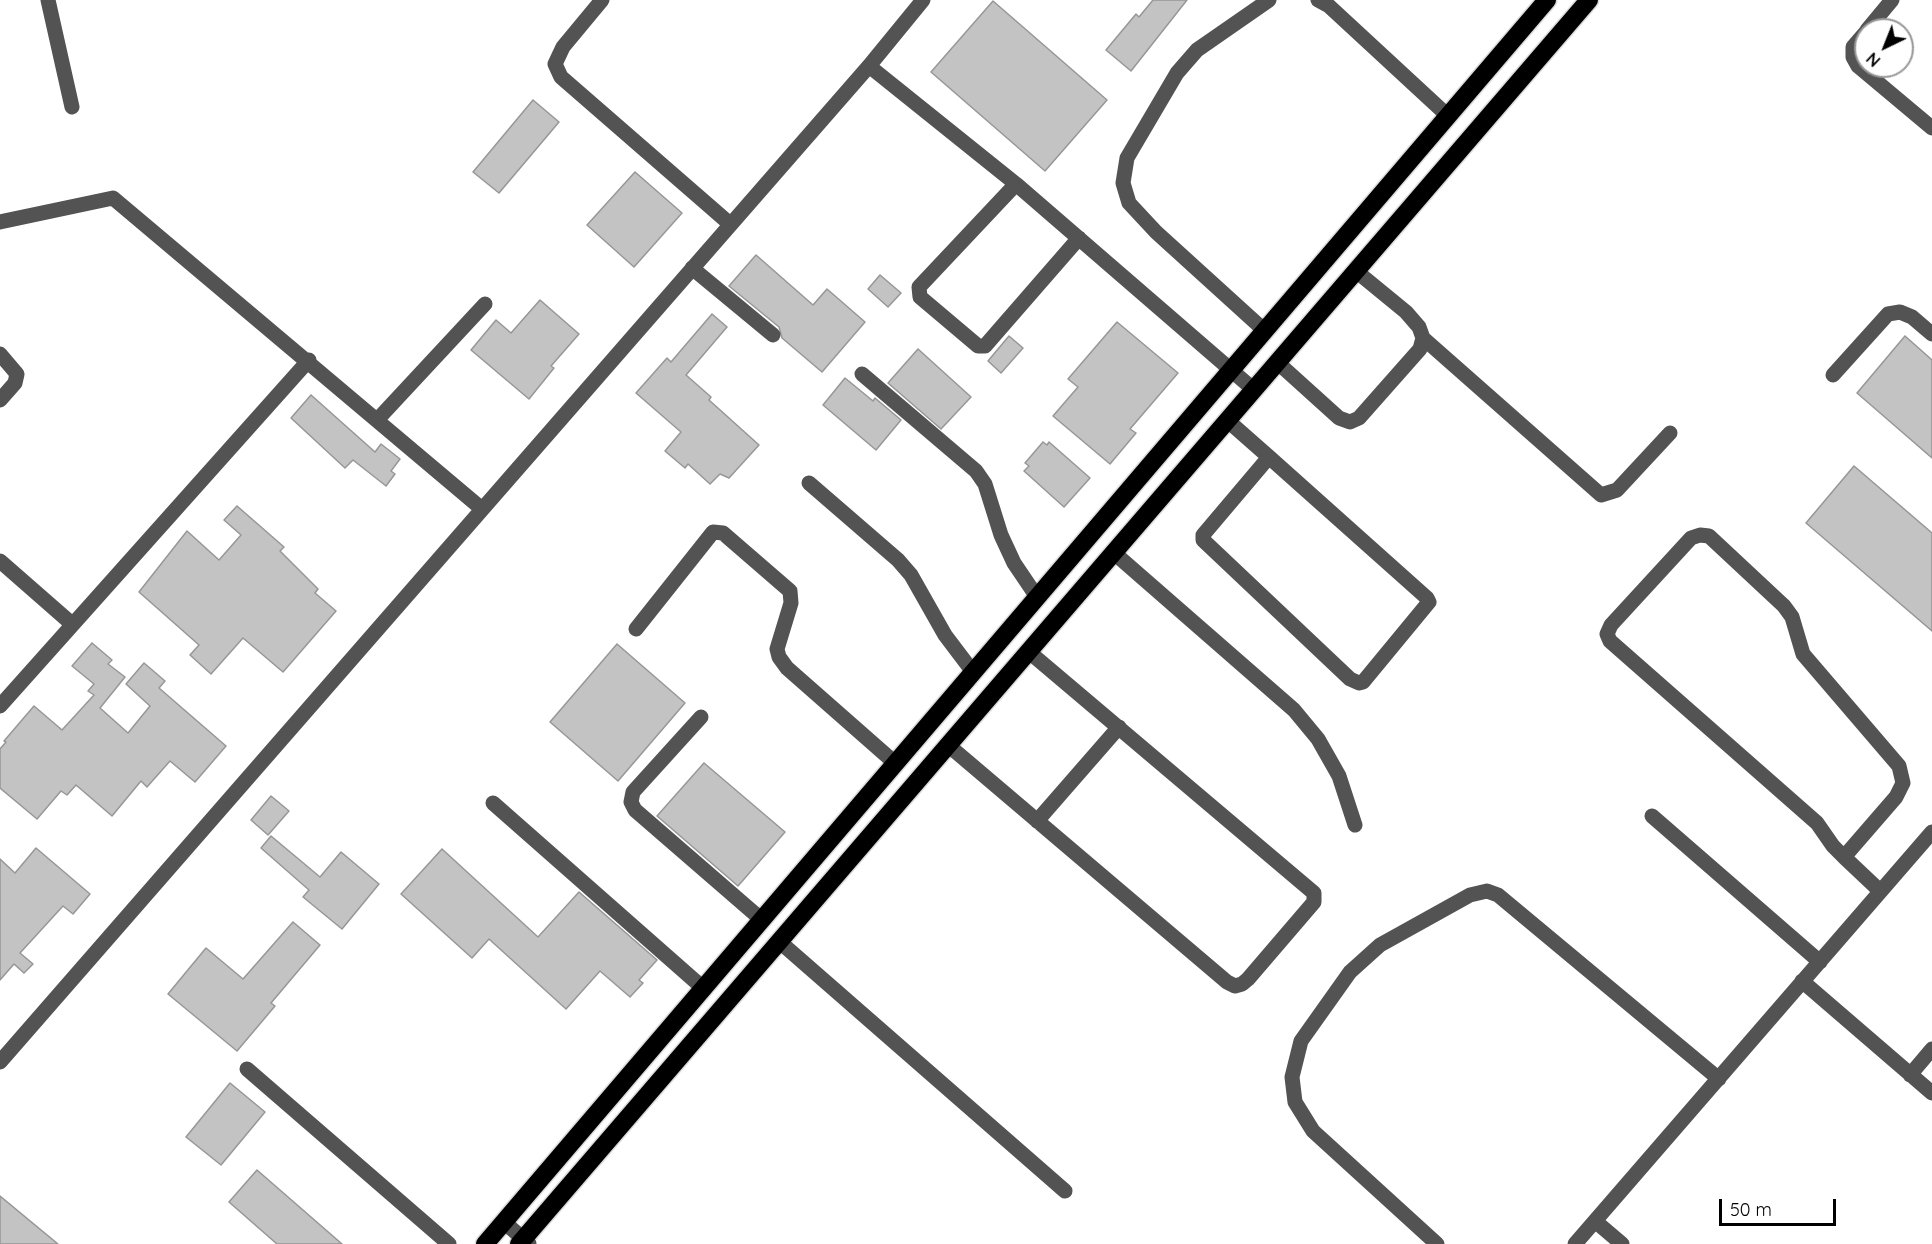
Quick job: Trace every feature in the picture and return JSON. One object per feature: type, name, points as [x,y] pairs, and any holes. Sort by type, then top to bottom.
[{"type":"highway","points":[[485,1244],[1546,0]]},
{"type":"highway","points":[[523,1242],[1589,0]]},
{"type":"street","points":[[48,0],[72,107]]},
{"type":"street","points":[[602,0],[563,47],[555,64],[561,77],[730,224]]},
{"type":"street","points":[[0,1062],[869,66],[924,0]]},
{"type":"street","points":[[1265,330],[1156,232],[1129,203],[1123,183],[1127,158],[1177,73],[1197,50],[1269,0]]},
{"type":"street","points":[[1318,0],[1329,6],[1448,116]]},
{"type":"street","points":[[1877,18],[1892,0]]},
{"type":"street","points":[[869,66],[1016,184],[1253,389]]},
{"type":"street","points":[[1872,78],[1932,128]]},
{"type":"street","points":[[1016,184],[919,287],[920,297],[978,346],[985,346],[1079,238]]},
{"type":"street","points":[[0,222],[113,198],[309,360],[482,508]]},
{"type":"street","points":[[692,267],[773,335]]},
{"type":"street","points":[[1356,271],[1406,312],[1419,327],[1423,338],[1602,495],[1617,490],[1670,433]]},
{"type":"street","points":[[378,419],[485,304]]},
{"type":"street","points":[[1833,375],[1888,314],[1900,312],[1912,317],[1932,334]]},
{"type":"street","points":[[1276,362],[1340,418],[1350,422],[1359,418],[1420,349],[1423,338]]},
{"type":"street","points":[[0,354],[17,374],[15,383],[0,400]]},
{"type":"street","points":[[0,706],[309,360]]},
{"type":"street","points":[[862,374],[976,471],[985,484],[1001,535],[1014,563],[1037,597]]},
{"type":"street","points":[[1227,420],[1269,457],[1429,602],[1363,682],[1359,683],[1350,679],[1203,540],[1203,535],[1269,457]]},
{"type":"street","points":[[809,483],[898,560],[911,575],[945,635],[973,672]]},
{"type":"street","points":[[636,629],[713,532],[723,532],[790,591],[792,603],[777,649],[787,669],[895,763]]},
{"type":"street","points":[[1844,857],[1896,797],[1903,783],[1899,766],[1803,654],[1792,617],[1784,606],[1708,536],[1700,535],[1691,538],[1611,626],[1607,634],[1610,641],[1817,823],[1844,857],[1881,891]]},
{"type":"street","points":[[1113,552],[1294,710],[1318,738],[1329,757],[1339,776],[1355,825]]},
{"type":"street","points":[[0,561],[72,624]]},
{"type":"street","points":[[948,745],[1227,982],[1235,986],[1248,979],[1314,902],[1314,893],[1028,651]]},
{"type":"street","points":[[701,717],[633,792],[631,802],[635,810],[762,920]]},
{"type":"street","points":[[1037,821],[1119,728]]},
{"type":"street","points":[[493,803],[703,988]]},
{"type":"street","points":[[1652,816],[1820,962]]},
{"type":"street","points":[[1575,1244],[1932,832]]},
{"type":"street","points":[[1437,1244],[1313,1131],[1295,1102],[1292,1077],[1301,1041],[1350,972],[1380,945],[1470,896],[1487,891],[1498,895],[1719,1079]]},
{"type":"street","points":[[780,942],[1065,1191]]},
{"type":"street","points":[[1802,981],[1932,1093]]},
{"type":"street","points":[[1910,1075],[1932,1049]]},
{"type":"street","points":[[247,1069],[449,1244]]},
{"type":"street","points":[[1595,1221],[1622,1244]]},
{"type":"street","points":[[504,1222],[523,1242]]},
{"type":"building","points":[[1153,0],[1187,0],[1131,71],[1106,50],[1136,14],[1139,17]]},
{"type":"building","points":[[993,1],[1107,100],[1045,171],[931,72]]},
{"type":"building","points":[[533,100],[559,122],[499,193],[473,172]]},
{"type":"building","points":[[635,172],[682,213],[634,267],[587,225]]},
{"type":"building","points":[[756,255],[813,305],[827,289],[865,322],[822,372],[782,338],[779,327],[729,286]]},
{"type":"building","points":[[880,275],[901,293],[888,307],[868,289]]},
{"type":"building","points":[[540,300],[579,334],[551,366],[554,368],[529,399],[471,350],[496,320],[511,333]]},
{"type":"building","points":[[712,314],[727,327],[686,375],[711,397],[709,400],[759,445],[729,478],[720,474],[710,484],[688,464],[685,468],[665,451],[681,432],[636,393],[667,358],[671,362]]},
{"type":"building","points":[[1117,322],[1178,373],[1130,429],[1136,433],[1110,464],[1053,416],[1078,387],[1068,379]]},
{"type":"building","points":[[1009,336],[1023,348],[1001,373],[988,361]]},
{"type":"building","points":[[1905,336],[1932,360],[1932,458],[1857,393]]},
{"type":"building","points":[[918,349],[971,397],[941,429],[888,383]]},
{"type":"building","points":[[845,378],[873,401],[875,398],[901,420],[876,450],[823,405]]},
{"type":"building","points":[[311,395],[375,452],[381,444],[400,459],[391,471],[395,474],[386,486],[353,460],[345,468],[291,418]]},
{"type":"building","points":[[1043,442],[1047,445],[1049,442],[1090,478],[1064,507],[1024,471],[1029,466],[1025,463]]},
{"type":"building","points":[[1854,466],[1932,533],[1932,631],[1806,523]]},
{"type":"building","points":[[237,506],[284,547],[280,551],[318,589],[315,593],[336,611],[283,672],[243,638],[211,674],[190,655],[199,645],[139,592],[187,531],[219,560],[241,535],[224,520]]},
{"type":"building","points":[[92,643],[112,660],[108,664],[125,677],[100,708],[128,733],[150,706],[126,684],[144,663],[165,681],[159,688],[226,746],[195,782],[170,761],[147,787],[141,781],[112,816],[76,785],[67,795],[61,791],[37,819],[0,788],[0,749],[6,742],[4,741],[34,706],[62,730],[94,695],[88,691],[94,684],[72,666]]},
{"type":"building","points":[[617,644],[685,703],[618,781],[550,722]]},
{"type":"building","points":[[704,763],[785,832],[738,886],[657,816]]},
{"type":"building","points":[[271,796],[289,811],[268,835],[251,820]]},
{"type":"building","points":[[271,836],[320,877],[341,852],[379,884],[342,929],[303,897],[309,890],[261,848]]},
{"type":"building","points":[[36,848],[90,894],[73,914],[63,906],[20,953],[33,964],[24,973],[14,964],[0,980],[0,859],[15,873]]},
{"type":"building","points":[[442,849],[538,937],[579,892],[657,960],[639,980],[643,983],[630,997],[600,971],[566,1009],[489,939],[472,958],[401,894]]},
{"type":"building","points":[[293,922],[320,945],[271,1003],[275,1006],[237,1051],[168,994],[206,948],[243,979]]},
{"type":"building","points":[[230,1083],[265,1112],[221,1165],[186,1137]]},
{"type":"building","points":[[257,1170],[342,1244],[277,1244],[229,1202]]},
{"type":"building","points":[[0,1196],[58,1244],[0,1244]]}]
